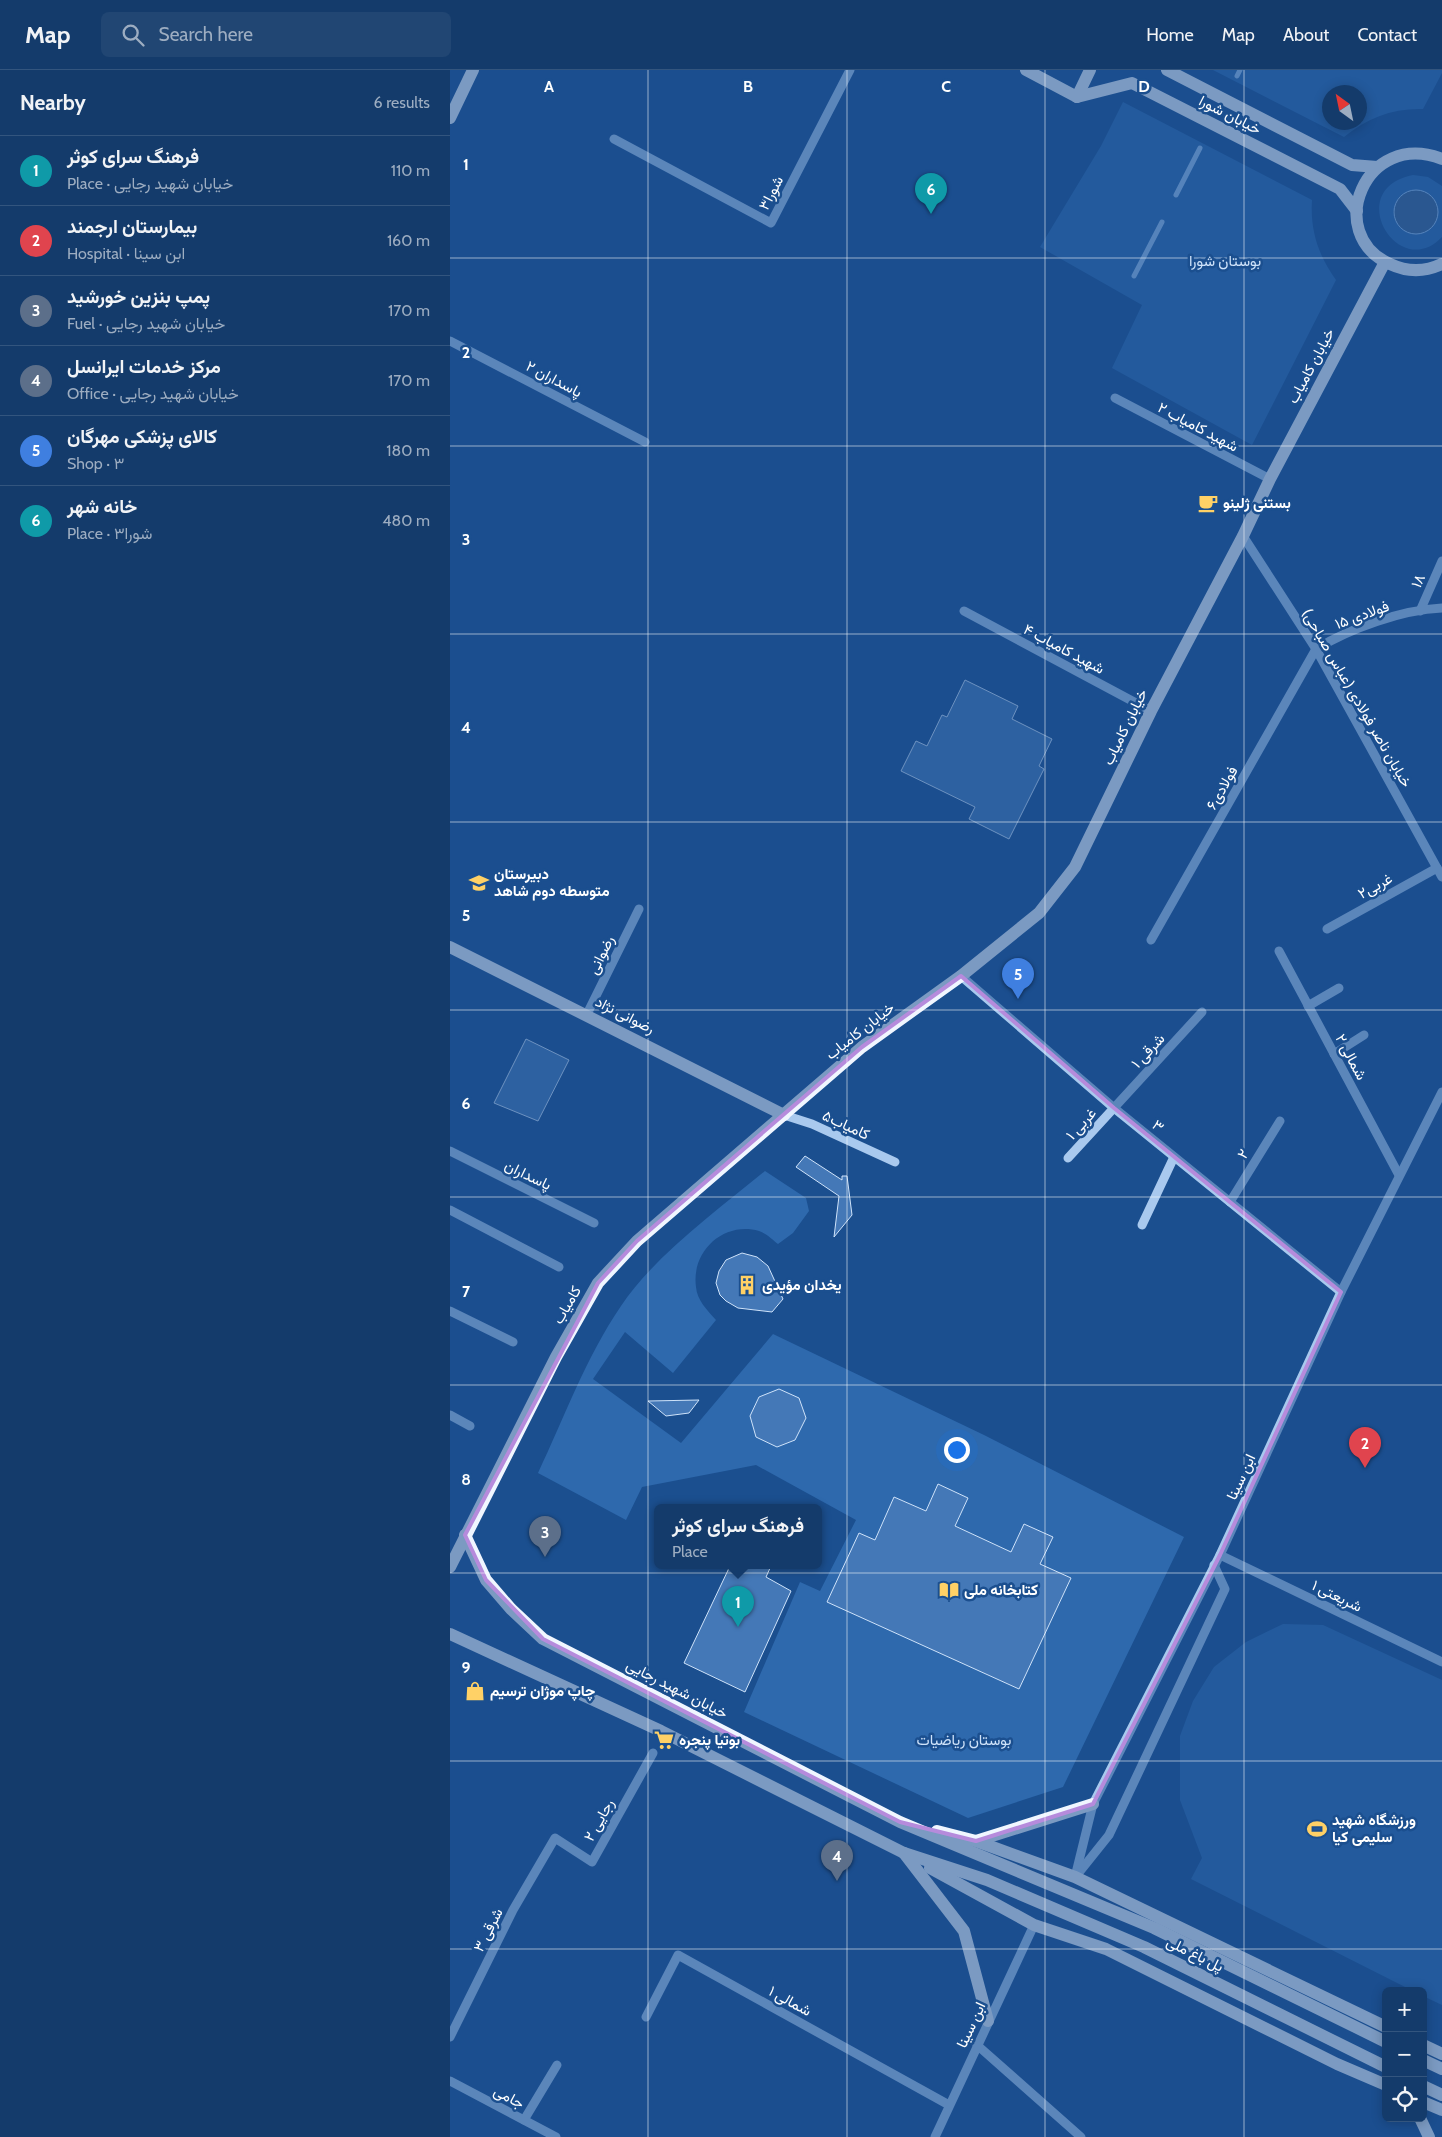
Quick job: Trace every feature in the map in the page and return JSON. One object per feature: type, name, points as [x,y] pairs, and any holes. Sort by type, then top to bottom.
[{"type":"main road","points":[[450,118],[473,70]]},
{"type":"main road","points":[[1026,70],[1077,97],[1090,70]]},
{"type":"main road","name":"خیابان شورا","points":[[1167,70],[1352,165],[1377,168]]},
{"type":"main road","name":"خیابان شورا","points":[[1077,97],[1132,83],[1340,190],[1357,211]]},
{"type":"main road","points":[[1442,159],[1432,155],[1409,153],[1387,160],[1377,168],[1362,187],[1357,211],[1361,235],[1375,255],[1385,262],[1396,267],[1421,270],[1442,264]]},
{"type":"main road","name":"خیابان کامیاب","points":[[784,1115],[862,1047],[961,976],[1039,913],[1075,866],[1151,711],[1243,536],[1270,479],[1385,262]]},
{"type":"main road","name":"رضوانی نژاد","points":[[450,947],[587,1014],[784,1115]]},
{"type":"main road","name":"کامیاب","points":[[450,1567],[556,1357],[598,1284],[637,1241],[784,1115]]},
{"type":"main road","name":"خیابان شهید رجایی","points":[[465,1535],[486,1580],[511,1609],[543,1639],[900,1822],[996,1863]]},
{"type":"main road","points":[[450,1634],[661,1731],[904,1853],[1034,1925],[1106,1950],[1337,2064],[1382,2084]]},
{"type":"main road","points":[[976,1841],[1093,1804]]},
{"type":"main road","points":[[900,1822],[976,1841],[1075,1877],[1382,2025]]},
{"type":"main road","points":[[904,1853],[964,1931],[988,2022]]},
{"type":"main road","name":"پل باغ ملی","points":[[904,1853],[987,1880],[1144,1947],[1382,2064]]},
{"type":"main road","name":"پل باغ ملی","points":[[996,1863],[1154,1928],[1382,2040]]},
{"type":"main road","points":[[1427,2047],[1442,2054]]},
{"type":"main road","points":[[1427,2062],[1442,2069]]},
{"type":"main road","points":[[1427,2088],[1442,2095]]},
{"type":"main road","points":[[1427,2104],[1442,2110]]},
{"type":"main road","points":[[1422,2122],[1429,2137]]},
{"type":"street","name":"شورا۳","points":[[614,139],[771,223],[850,70]]},
{"type":"street","name":"پاسداران ۲","points":[[450,341],[645,442]]},
{"type":"street","name":"شهید کامیاب ۲","points":[[1115,398],[1270,479]]},
{"type":"street","name":"خیابان ناصر فولادی (عباس صباحی)","points":[[1243,536],[1316,649],[1380,761],[1442,877]]},
{"type":"street","name":"۱۸","points":[[1420,611],[1442,562]]},
{"type":"street","name":"فولادی ۱۵","points":[[1316,649],[1390,617],[1442,608]]},
{"type":"street","name":"شهید کامیاب ۴","points":[[964,611],[1151,711]]},
{"type":"street","name":"فولادی۶","points":[[1151,940],[1316,649]]},
{"type":"street","name":"غربی۲","points":[[1327,929],[1437,868]]},
{"type":"street","name":"رضوانی","points":[[587,1014],[639,909]]},
{"type":"street","name":"۲ شمالی","points":[[1278,951],[1399,1175]]},
{"type":"street","name":"۳","points":[[961,976],[1114,1108],[1341,1292]]},
{"type":"street","points":[[1308,1006],[1339,988]]},
{"type":"street","name":"۱ شرقی","points":[[1114,1108],[1202,1012]]},
{"type":"street","points":[[1334,1054],[1364,1035]]},
{"type":"street","name":"ابن سینا","points":[[1075,1877],[1093,1804],[1220,1555],[1341,1292],[1442,1092]]},
{"type":"street","name":"۱ غربی","points":[[1068,1158],[1114,1108]]},
{"type":"street","name":"کامیاب۵","points":[[784,1115],[812,1124],[894,1162]]},
{"type":"street","name":"۲","points":[[1230,1202],[1280,1121]]},
{"type":"street","name":"پاسداران","points":[[450,1152],[594,1223]]},
{"type":"street","points":[[1142,1225],[1174,1157]]},
{"type":"street","points":[[450,1210],[559,1267]]},
{"type":"street","points":[[450,1311],[513,1342]]},
{"type":"street","points":[[450,1415],[470,1426]]},
{"type":"street","name":"شریعتی ۱","points":[[1220,1555],[1442,1662]]},
{"type":"street","points":[[1075,1877],[1109,1835],[1226,1589],[1214,1565]]},
{"type":"street","name":"رجایی ۲","points":[[555,1838],[592,1862],[653,1753]]},
{"type":"street","name":"شرقی ۳","points":[[450,2037],[513,1910],[555,1838]]},
{"type":"street","name":"ابن سینا","points":[[935,2137],[1034,1925]]},
{"type":"street","name":"شمالی ۱","points":[[646,2017],[678,1954],[949,2105]]},
{"type":"street","points":[[977,2046],[1081,2137]]},
{"type":"street","points":[[524,2120],[557,2065]]},
{"type":"street","name":"جامی","points":[[450,2081],[556,2137]]},
{"type":"highlighted area","points":[[961,976],[1114,1108],[1341,1292],[1220,1555],[1093,1804],[976,1841],[900,1822],[543,1639],[486,1580],[465,1535],[598,1283],[637,1241],[862,1047]]},
{"type":"green space","points":[[1213,70],[1442,70],[1423,109],[1391,112],[1367,122],[1367,85],[1322,85],[1322,126]]},
{"type":"green space","name":"بوستان شورا","points":[[1123,102],[1312,200],[1312,222],[1316,242],[1324,261],[1336,280],[1252,445],[1112,368],[1142,305],[1040,247],[1101,146]]},
{"type":"green space","points":[[1330,130],[1353,130],[1344,137]]},
{"type":"green space","points":[[1413,175],[1428,177],[1442,186],[1442,237],[1425,248],[1409,249],[1395,241],[1384,228],[1379,213],[1381,197],[1392,184]],"holes":[[[1437,203],[1438,207],[1432,225],[1422,233],[1395,220],[1393,211]]]},
{"type":"green space","name":"بوستان ریاضیات","points":[[765,1171],[806,1198],[809,1211],[793,1233],[778,1244],[759,1231],[734,1230],[712,1242],[699,1262],[696,1274],[696,1287],[703,1305],[716,1320],[673,1373],[625,1332],[593,1379],[681,1443],[773,1334],[984,1435],[1184,1537],[1063,1787],[968,1818],[744,1712],[800,1582],[820,1591],[856,1520],[756,1465],[642,1487],[626,1520],[538,1473],[586,1367],[608,1326],[635,1287],[688,1234]],"holes":[[[938,1485],[968,1498],[955,1526],[1011,1552],[1052,1537],[1040,1564],[1071,1578],[1019,1689],[828,1602],[875,1540],[894,1497],[926,1511]]]},
{"type":"green space","name":"ورزشگاه شهید سلیمی کیا","points":[[1283,1624],[1323,1625],[1442,1680],[1442,2005],[1427,1998],[1427,1987],[1405,1987],[1191,1879],[1202,1858],[1180,1800],[1180,1736],[1193,1701],[1214,1667],[1246,1642]]},
{"type":"shaded area","points":[[1416,190],[1428,194],[1434,200],[1438,212],[1434,224],[1428,230],[1416,234],[1404,230],[1398,224],[1394,212],[1398,200],[1404,194]]},
{"type":"building","points":[[965,680],[1018,706],[1012,719],[1052,739],[1039,766],[1044,769],[1009,839],[969,819],[975,807],[901,771],[916,741],[927,746],[942,715],[947,717]]},
{"type":"building","points":[[526,1039],[569,1060],[538,1121],[494,1103]]},
{"type":"building","points":[[805,1156],[842,1180],[842,1176],[847,1176],[852,1215],[834,1237],[839,1196],[796,1167]]},
{"type":"building","points":[[742,1253],[757,1257],[768,1266],[783,1299],[772,1312],[738,1308],[720,1295],[716,1283],[719,1271],[726,1260]]},
{"type":"building","points":[[779,1389],[799,1398],[806,1418],[795,1440],[777,1447],[756,1437],[750,1416],[759,1397]]},
{"type":"building","points":[[699,1400],[689,1413],[666,1416],[648,1401]]},
{"type":"building","name":"کتابخانه ملی","points":[[938,1484],[968,1498],[955,1526],[1011,1552],[1024,1524],[1053,1537],[1040,1564],[1071,1578],[1019,1689],[827,1602],[859,1533],[875,1540],[894,1497],[926,1511]]},
{"type":"building","points":[[729,1569],[770,1569],[766,1577],[791,1591],[745,1692],[684,1663]]},
{"type":"waterway","points":[[1237,76],[1240,70]]},
{"type":"waterway","points":[[1176,195],[1200,148]]},
{"type":"waterway","points":[[1134,276],[1162,222]]},
{"type":"place","name":"خانه شهر","points":[[931,214]]},
{"type":"place","name":"بستنی ژلینو","points":[[1208,503]]},
{"type":"place","name":"دبیرستان متوسطه دوم شاهد","points":[[479,883]]},
{"type":"place","name":"کالای پزشکی مهرگان","points":[[1018,999]]},
{"type":"place","name":"یخدان مؤیدی","points":[[747,1285]]},
{"type":"place","name":"بیمارستان ارجمند","points":[[1365,1468]]},
{"type":"place","name":"پمپ بنزین خورشید","points":[[545,1557]]},
{"type":"place","name":"کتابخانه ملی","points":[[949,1590]]},
{"type":"place","name":"فرهنگ سرای کوثر","points":[[738,1627]]},
{"type":"place","name":"چاپ موژان ترسیم","points":[[475,1691]]},
{"type":"place","name":"بوتیا پنجره","points":[[664,1740]]},
{"type":"place","name":"ورزشگاه شهید سلیمی کیا","points":[[1317,1829]]},
{"type":"place","name":"مرکز خدمات ایرانسل","points":[[837,1881]]}]
